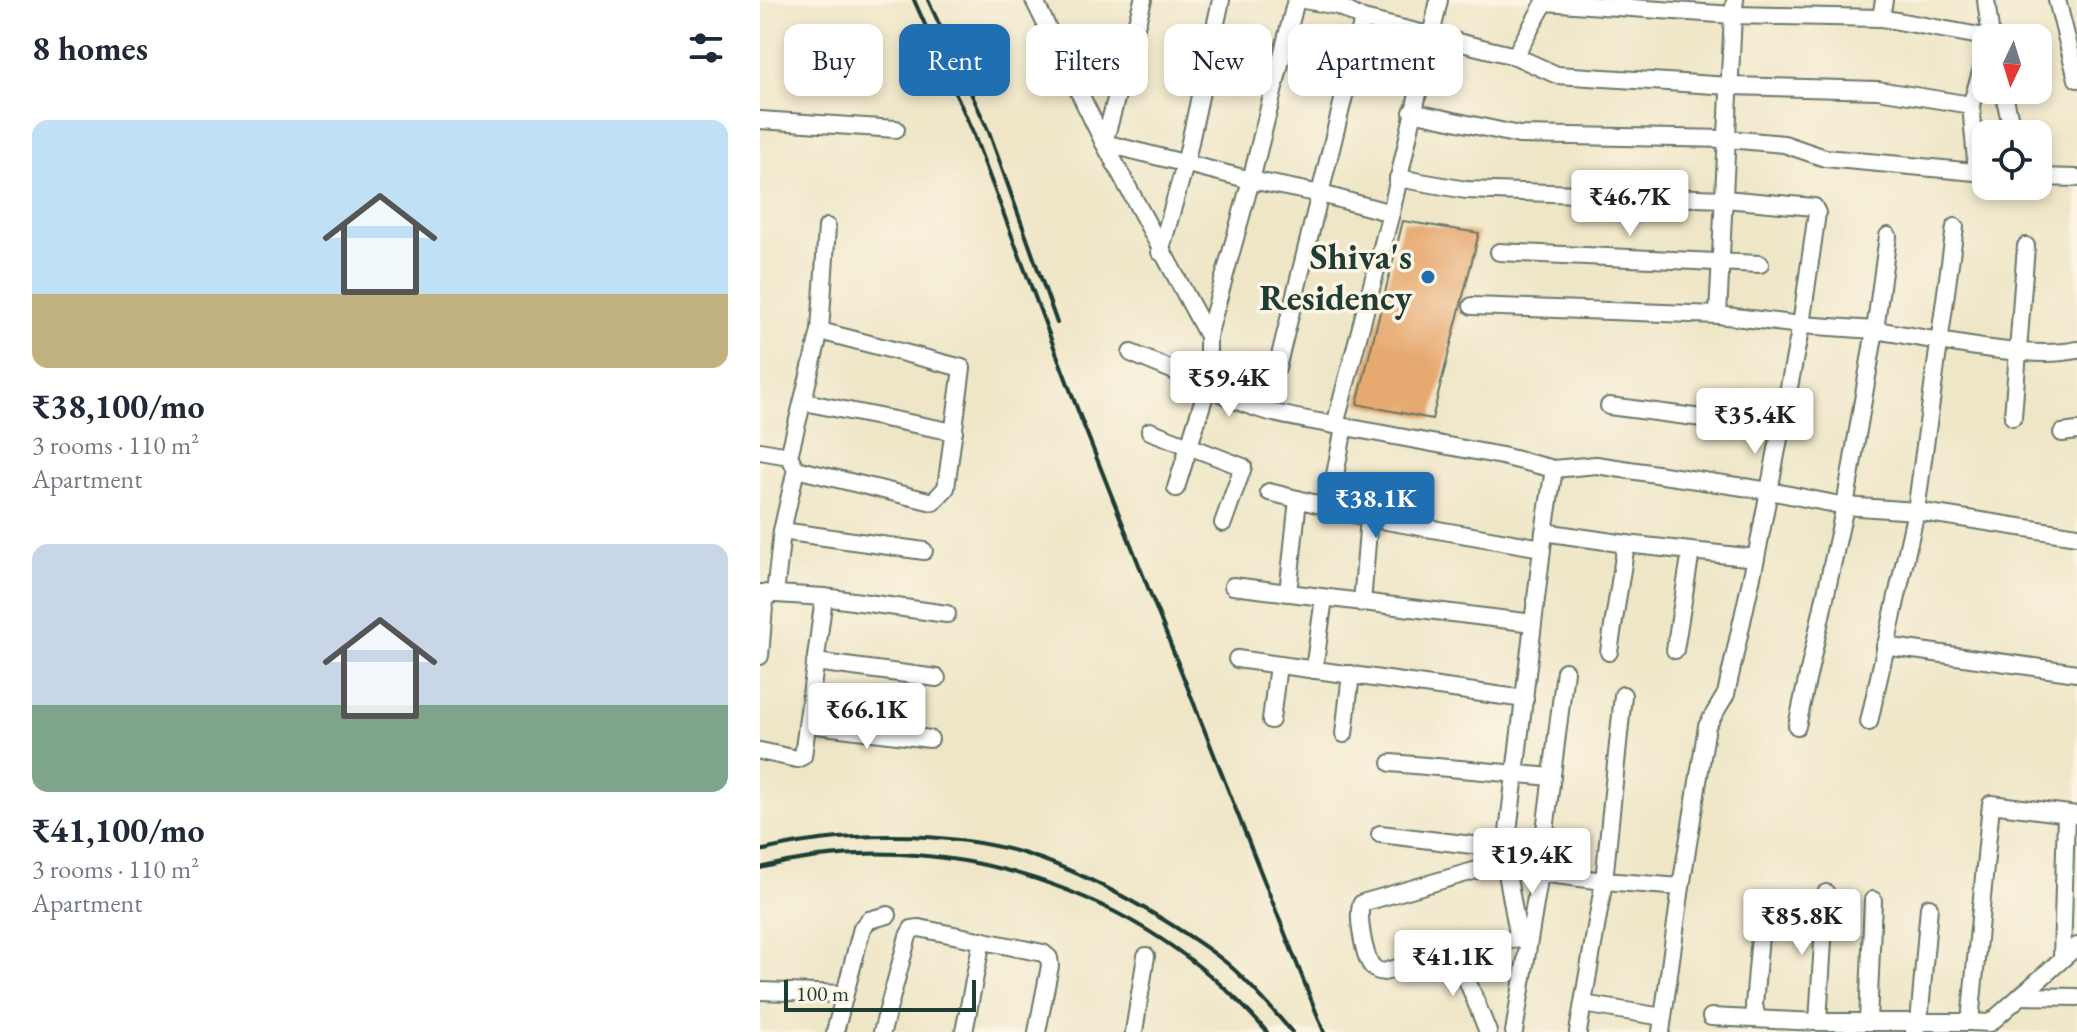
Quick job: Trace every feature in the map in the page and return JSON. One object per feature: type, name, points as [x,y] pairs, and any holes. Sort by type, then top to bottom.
[{"type":"street","points":[[1034,0],[1160,252],[1208,336]]},
{"type":"street","points":[[1104,143],[1143,0]]},
{"type":"street","points":[[1160,252],[1185,165],[1221,0]]},
{"type":"street","points":[[1176,488],[1208,385],[1208,336],[1296,0]]},
{"type":"street","points":[[1304,0],[1338,3],[1363,19],[1384,24]]},
{"type":"street","points":[[1432,24],[1439,0]]},
{"type":"street","points":[[1881,18],[1884,0]]},
{"type":"street","points":[[1986,0],[1989,24]]},
{"type":"street","points":[[2057,0],[2077,79]]},
{"type":"street","points":[[1515,56],[1545,1],[1734,8],[1881,18],[1972,35]]},
{"type":"street","points":[[1718,315],[1734,8]]},
{"type":"street","points":[[1277,368],[1363,19]]},
{"type":"street","points":[[1463,43],[1515,56],[1557,75],[1730,86],[1878,90],[1971,105]]},
{"type":"street","points":[[1329,507],[1340,426],[1416,96]]},
{"type":"street","points":[[1972,102],[1973,120]]},
{"type":"street","points":[[1412,112],[1519,135],[1728,139],[1784,144],[1825,158],[1972,172]]},
{"type":"street","points":[[760,120],[896,129]]},
{"type":"street","points":[[1104,143],[1391,213]]},
{"type":"street","points":[[2052,177],[2077,178]]},
{"type":"street","points":[[1398,178],[1466,190],[1725,199],[1814,207],[1817,213],[1801,325],[1756,558],[1726,694],[1707,726],[1662,1024],[1583,1004]]},
{"type":"street","points":[[760,656],[767,594],[820,331],[827,227]]},
{"type":"street","points":[[1869,722],[1916,511],[1955,227]]},
{"type":"street","points":[[1797,726],[1845,506],[1888,236]]},
{"type":"street","points":[[2013,417],[2026,246]]},
{"type":"street","points":[[1499,252],[1760,264]]},
{"type":"street","points":[[1472,306],[1718,315],[1875,330],[2017,351],[2077,350]]},
{"type":"street","points":[[760,451],[933,502],[946,488],[962,368],[820,331]]},
{"type":"street","points":[[1131,353],[1268,413],[1502,456],[1554,469],[1596,465],[1770,491],[1845,506],[1916,511],[2077,536]]},
{"type":"street","points":[[804,402],[954,432]]},
{"type":"street","points":[[1609,406],[1780,428]]},
{"type":"street","points":[[1150,431],[1243,467],[1223,523]]},
{"type":"street","points":[[1524,938],[1505,855],[1554,469]]},
{"type":"street","points":[[1269,492],[1369,518],[1543,540],[1626,544],[1756,558]]},
{"type":"street","points":[[1288,593],[1298,499]]},
{"type":"street","points":[[1362,603],[1369,518]]},
{"type":"street","points":[[782,531],[924,551]]},
{"type":"street","points":[[1609,652],[1626,544]]},
{"type":"street","points":[[1675,650],[1691,551]]},
{"type":"street","points":[[1233,586],[1533,623]]},
{"type":"street","points":[[767,594],[824,597],[947,614]]},
{"type":"street","points":[[760,751],[797,759],[803,756],[824,597]]},
{"type":"street","points":[[1314,670],[1324,598]]},
{"type":"street","points":[[1885,646],[2077,673]]},
{"type":"street","points":[[1237,659],[1525,699]]},
{"type":"street","points":[[815,662],[937,678]]},
{"type":"street","points":[[1271,720],[1278,665]]},
{"type":"street","points":[[1514,1032],[1524,938],[1540,873],[1565,671]]},
{"type":"street","points":[[1344,734],[1351,674]]},
{"type":"street","points":[[1578,1032],[1604,881],[1623,695]]},
{"type":"street","points":[[808,724],[930,739]]},
{"type":"street","points":[[1391,763],[1552,777]]},
{"type":"street","points":[[1978,1026],[1991,804],[2071,814],[2062,959]]},
{"type":"street","points":[[1380,834],[1505,855],[1542,855]]},
{"type":"street","points":[[1505,855],[1362,903],[1357,912],[1369,960],[1377,970],[1384,972],[1455,950],[1524,938]]},
{"type":"street","points":[[1540,873],[1681,887]]},
{"type":"street","points":[[1826,893],[1830,1027]]},
{"type":"street","points":[[1868,1022],[1873,900]]},
{"type":"street","points":[[1757,1018],[1754,1005],[1763,901]]},
{"type":"street","points":[[1917,1028],[1929,907]]},
{"type":"street","points":[[835,1032],[862,928],[869,920],[888,915]]},
{"type":"street","points":[[882,1032],[908,936],[912,929],[919,928],[1043,953],[1049,958],[1037,1032]]},
{"type":"street","points":[[964,1032],[982,940]]},
{"type":"street","points":[[1711,1017],[1757,1018],[1830,1027],[1868,1022],[1917,1028],[1978,1026],[1990,1023],[2077,946]]},
{"type":"street","points":[[1455,950],[1488,1032]]},
{"type":"street","points":[[1134,1032],[1146,956]]},
{"type":"street","points":[[760,991],[844,994]]},
{"type":"street","points":[[2020,996],[2077,997]]},
{"type":"building","name":"Shiva's Residency","points":[[1403,221],[1479,233],[1432,419],[1357,404]]},
{"type":"railway","points":[[914,0],[972,130],[1080,416],[1324,1032]]},
{"type":"railway","points":[[928,0],[989,132],[1057,323]]},
{"type":"railway","points":[[760,851],[791,844],[858,837],[928,837],[995,846],[1044,860],[1114,892],[1205,947],[1246,981],[1292,1032]]},
{"type":"railway","points":[[760,868],[829,856],[899,854],[969,862],[1036,879],[1101,905],[1162,940],[1218,982],[1267,1032]]},
{"type":"place","name":"Shiva's Residency","points":[[1428,277]]}]
